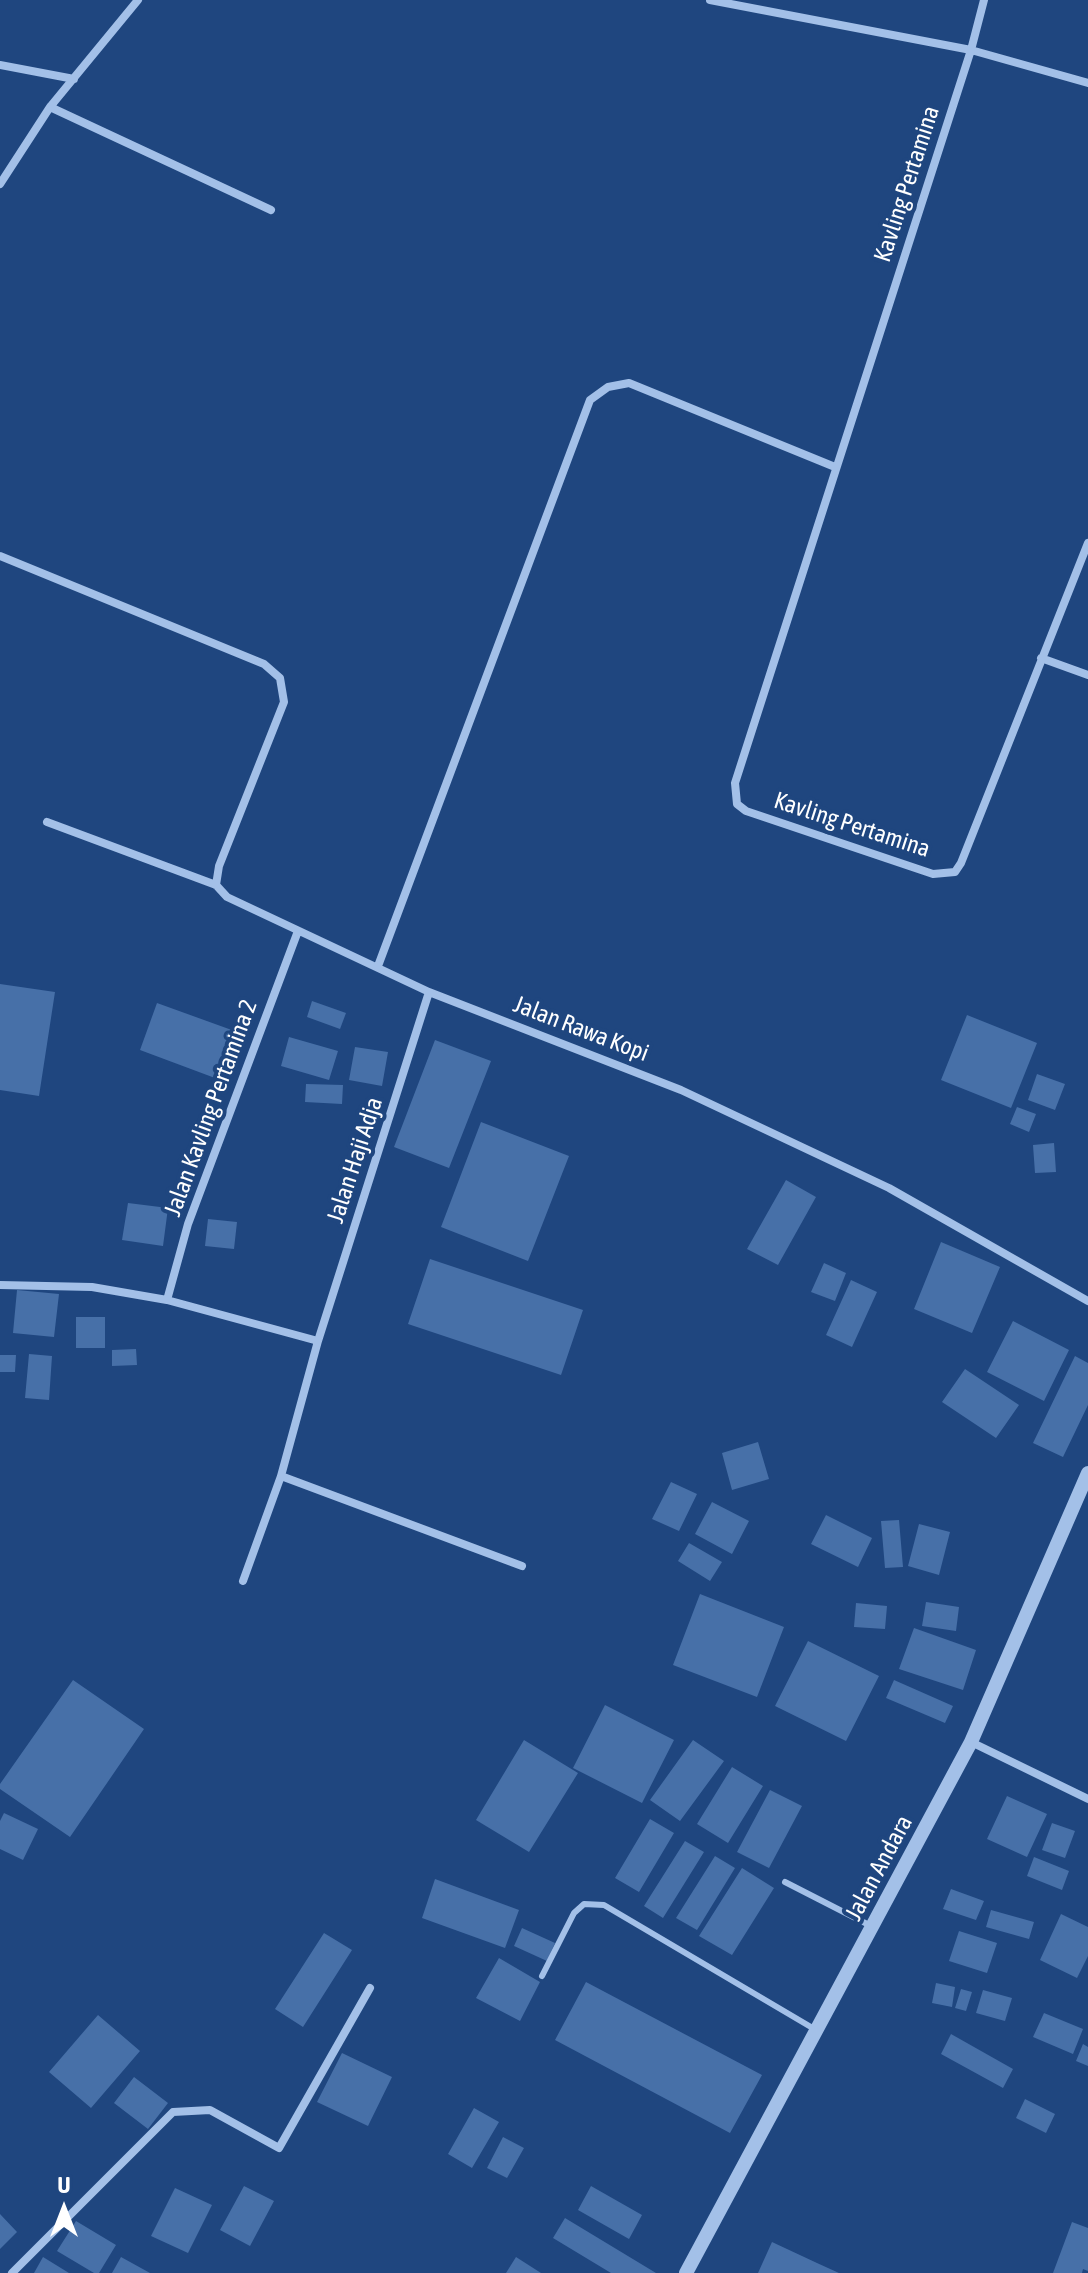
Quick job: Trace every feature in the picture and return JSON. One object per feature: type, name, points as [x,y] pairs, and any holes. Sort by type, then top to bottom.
[{"type":"street","points":[[0,184],[50,107],[138,0]]},
{"type":"street","points":[[710,0],[971,50],[1088,83]]},
{"type":"street","name":"Kavling Pertamina","points":[[984,0],[971,50],[735,783],[737,804],[746,811],[933,874],[955,872],[1088,543]]},
{"type":"street","points":[[0,65],[74,79]]},
{"type":"street","points":[[50,107],[271,210]]},
{"type":"street","points":[[378,966],[590,400],[608,387],[629,383],[835,467]]},
{"type":"street","points":[[0,556],[264,664],[280,678],[284,702],[219,866],[216,885]]},
{"type":"street","points":[[1041,658],[1088,675]]},
{"type":"street","name":"Jalan Rawa Kopi","points":[[47,822],[216,885],[227,897],[429,992],[681,1090],[889,1188],[1088,1301]]},
{"type":"street","name":"Jalan Kavling Pertamina 2","points":[[167,1300],[188,1224],[298,931]]},
{"type":"street","name":"Jalan Haji Adja","points":[[243,1581],[281,1476],[318,1341],[429,992]]},
{"type":"street","points":[[0,1285],[92,1287],[167,1300],[318,1341]]},
{"type":"street","name":"Jalan Andara","points":[[686,2273],[971,1742],[1088,1473]]},
{"type":"street","points":[[281,1476],[522,1566]]},
{"type":"street","points":[[971,1742],[1088,1799]]},
{"type":"street","points":[[12,2273],[173,2112],[210,2110],[279,2148],[370,1988]]},
{"type":"lane","points":[[785,1882],[872,1926]]},
{"type":"lane","points":[[542,1976],[574,1913],[584,1904],[604,1905],[816,2030]]},
{"type":"building","points":[[0,984],[55,992],[39,1096],[0,1090]]},
{"type":"building","points":[[312,1001],[346,1013],[340,1029],[307,1017]]},
{"type":"building","points":[[157,1003],[240,1033],[223,1081],[140,1050]]},
{"type":"building","points":[[967,1015],[1037,1043],[1011,1108],[941,1080]]},
{"type":"building","points":[[289,1037],[338,1051],[329,1080],[281,1066]]},
{"type":"building","points":[[435,1040],[491,1061],[449,1168],[394,1147]]},
{"type":"building","points":[[355,1047],[388,1052],[382,1086],[349,1080]]},
{"type":"building","points":[[1037,1074],[1065,1084],[1055,1110],[1028,1100]]},
{"type":"building","points":[[306,1084],[343,1085],[342,1104],[305,1102]]},
{"type":"building","points":[[1017,1107],[1036,1114],[1029,1132],[1010,1124]]},
{"type":"building","points":[[481,1122],[569,1156],[528,1261],[441,1227]]},
{"type":"building","points":[[1054,1143],[1056,1172],[1035,1173],[1033,1145]]},
{"type":"building","points":[[786,1180],[816,1197],[778,1265],[747,1249]]},
{"type":"building","points":[[128,1203],[168,1208],[163,1246],[122,1240]]},
{"type":"building","points":[[208,1219],[237,1222],[234,1249],[205,1246]]},
{"type":"building","points":[[941,1242],[1000,1267],[972,1333],[914,1309]]},
{"type":"building","points":[[430,1259],[583,1310],[561,1375],[408,1324]]},
{"type":"building","points":[[824,1263],[846,1273],[835,1301],[811,1292]]},
{"type":"building","points":[[851,1280],[877,1292],[852,1347],[826,1335]]},
{"type":"building","points":[[17,1290],[59,1294],[54,1337],[13,1333]]},
{"type":"building","points":[[76,1317],[105,1317],[105,1348],[76,1348]]},
{"type":"building","points":[[1013,1321],[1069,1350],[1044,1401],[987,1372]]},
{"type":"building","points":[[136,1349],[137,1365],[112,1366],[112,1350]]},
{"type":"building","points":[[29,1354],[52,1356],[49,1400],[25,1398]]},
{"type":"building","points":[[0,1355],[16,1355],[15,1372],[0,1372]]},
{"type":"building","points":[[1075,1356],[1088,1363],[1088,1405],[1063,1457],[1033,1443]]},
{"type":"building","points":[[965,1369],[1019,1405],[996,1438],[942,1402]]},
{"type":"building","points":[[758,1442],[769,1479],[732,1490],[722,1453]]},
{"type":"building","points":[[671,1482],[697,1494],[679,1531],[652,1519]]},
{"type":"building","points":[[712,1502],[749,1521],[732,1554],[695,1534]]},
{"type":"building","points":[[826,1515],[872,1538],[858,1567],[811,1544]]},
{"type":"building","points":[[899,1520],[903,1567],[885,1568],[881,1521]]},
{"type":"building","points":[[919,1524],[950,1532],[939,1575],[908,1566]]},
{"type":"building","points":[[689,1543],[722,1562],[710,1581],[678,1561]]},
{"type":"building","points":[[700,1594],[784,1627],[757,1697],[673,1665]]},
{"type":"building","points":[[926,1602],[959,1607],[956,1631],[922,1626]]},
{"type":"building","points":[[856,1603],[887,1606],[885,1629],[854,1627]]},
{"type":"building","points":[[914,1628],[976,1650],[963,1690],[899,1669]]},
{"type":"building","points":[[808,1641],[879,1676],[846,1741],[775,1706]]},
{"type":"building","points":[[73,1680],[144,1729],[70,1837],[0,1789],[0,1784]]},
{"type":"building","points":[[894,1680],[953,1706],[945,1723],[886,1698]]},
{"type":"building","points":[[605,1705],[674,1740],[642,1803],[573,1768]]},
{"type":"building","points":[[524,1740],[578,1773],[529,1852],[476,1820]]},
{"type":"building","points":[[693,1740],[724,1761],[680,1821],[650,1800]]},
{"type":"building","points":[[732,1767],[763,1786],[728,1843],[697,1824]]},
{"type":"building","points":[[770,1790],[802,1806],[769,1868],[737,1852]]},
{"type":"building","points":[[1007,1796],[1047,1814],[1027,1857],[987,1839]]},
{"type":"building","points":[[4,1813],[38,1829],[23,1860],[0,1849],[0,1821]]},
{"type":"building","points":[[650,1819],[674,1833],[639,1892],[615,1878]]},
{"type":"building","points":[[1052,1823],[1075,1831],[1065,1858],[1042,1850]]},
{"type":"building","points":[[685,1841],[704,1852],[663,1918],[644,1906]]},
{"type":"building","points":[[715,1856],[735,1868],[697,1930],[676,1918]]},
{"type":"building","points":[[1034,1857],[1069,1871],[1062,1890],[1027,1876]]},
{"type":"building","points":[[742,1868],[774,1888],[732,1955],[699,1936]]},
{"type":"building","points":[[435,1879],[519,1910],[505,1948],[422,1918]]},
{"type":"building","points":[[951,1889],[984,1901],[976,1920],[943,1909]]},
{"type":"building","points":[[991,1910],[1034,1922],[1029,1939],[986,1927]]},
{"type":"building","points":[[1061,1914],[1088,1927],[1088,1956],[1077,1978],[1040,1960]]},
{"type":"building","points":[[522,1928],[555,1943],[547,1961],[514,1946]]},
{"type":"building","points":[[959,1931],[997,1943],[987,1973],[949,1961]]},
{"type":"building","points":[[324,1933],[352,1950],[303,2027],[275,2009]]},
{"type":"building","points":[[499,1958],[540,1982],[520,2021],[476,1998]]},
{"type":"building","points":[[586,1982],[762,2075],[730,2133],[555,2040]]},
{"type":"building","points":[[936,1983],[955,1987],[952,2007],[932,2003]]},
{"type":"building","points":[[961,1989],[972,1992],[966,2011],[955,2008]]},
{"type":"building","points":[[983,1990],[1012,1998],[1005,2021],[976,2013]]},
{"type":"building","points":[[1044,2013],[1083,2029],[1073,2054],[1033,2037]]},
{"type":"building","points":[[98,2015],[140,2051],[91,2108],[49,2072]]},
{"type":"building","points":[[951,2034],[1013,2069],[1003,2088],[941,2054]]},
{"type":"building","points":[[1083,2044],[1088,2047],[1088,2066],[1076,2061]]},
{"type":"building","points":[[342,2053],[392,2077],[368,2126],[317,2102]]},
{"type":"building","points":[[134,2077],[168,2103],[148,2129],[114,2103]]},
{"type":"building","points":[[1025,2099],[1055,2114],[1046,2133],[1016,2118]]},
{"type":"building","points":[[474,2108],[499,2122],[472,2168],[448,2154]]},
{"type":"building","points":[[503,2137],[524,2148],[507,2178],[487,2168]]},
{"type":"building","points":[[244,2186],[274,2201],[250,2246],[220,2230]]},
{"type":"building","points":[[591,2186],[642,2215],[629,2239],[578,2210]]},
{"type":"building","points":[[175,2188],[212,2205],[188,2253],[151,2236]]},
{"type":"building","points":[[0,2214],[17,2232],[0,2249]]},
{"type":"building","points":[[565,2218],[656,2273],[611,2273],[553,2238]]},
{"type":"building","points":[[76,2221],[116,2245],[99,2273],[57,2251]]},
{"type":"building","points":[[1072,2222],[1088,2228],[1088,2271],[1053,2273]]},
{"type":"building","points":[[772,2242],[817,2263],[839,2273],[758,2273]]},
{"type":"building","points":[[43,2257],[69,2273],[34,2273]]},
{"type":"building","points":[[121,2257],[150,2273],[112,2273]]},
{"type":"building","points":[[516,2257],[541,2273],[506,2273]]}]
